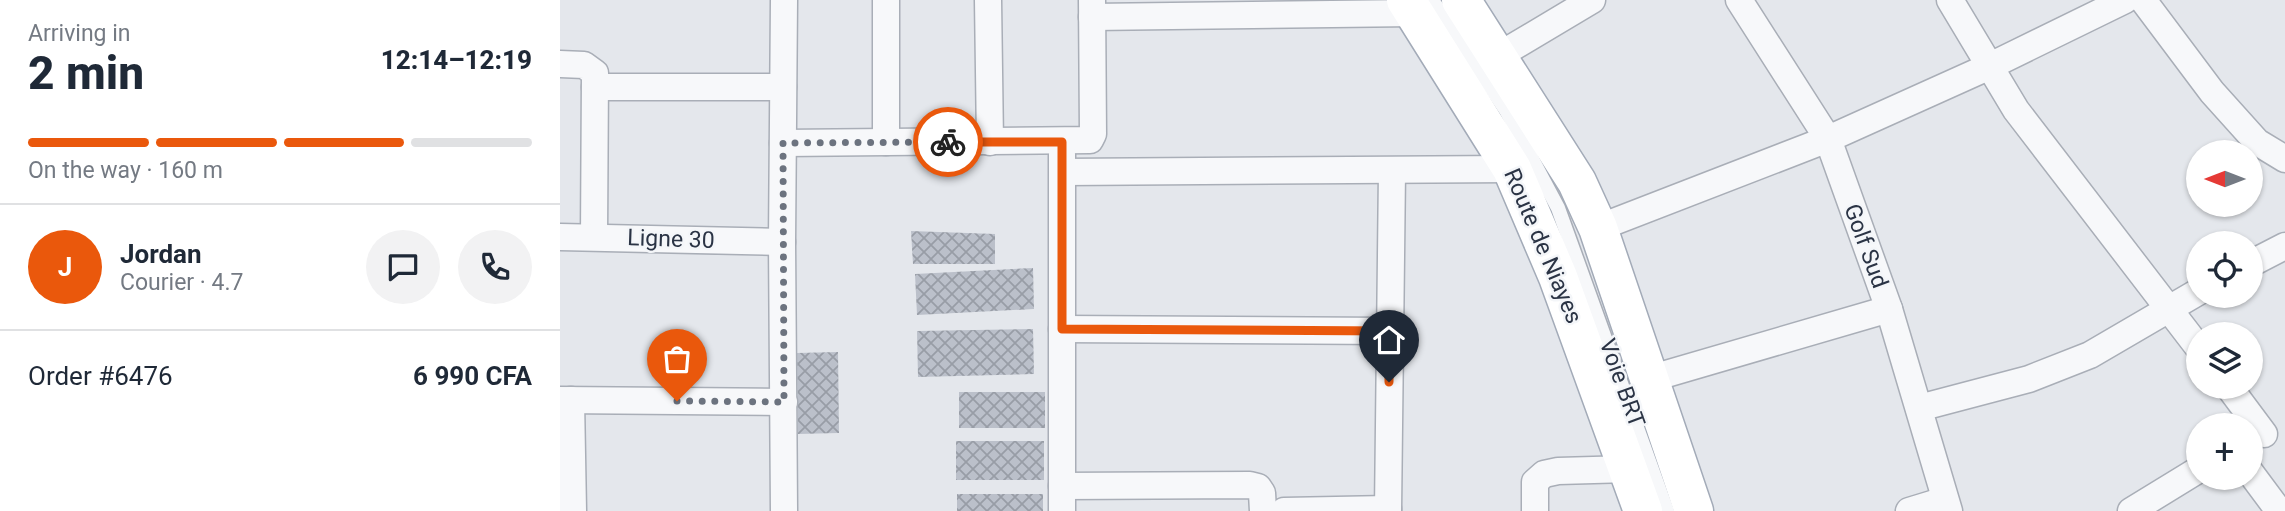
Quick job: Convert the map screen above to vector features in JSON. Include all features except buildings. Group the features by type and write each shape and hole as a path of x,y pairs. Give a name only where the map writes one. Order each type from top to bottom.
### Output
{"main road":[{"path":"1461,0 1577,182 1598,228 1694,511"},
{"name":"Route de Niayes","path":"1417,4 1512,169 1559,276 1643,511"}],"street":[{"path":"784,0 782,242 785,511"},
{"path":"886,0 886,142"},
{"path":"988,0 990,142"},
{"path":"1498,56 1592,0"},
{"name":"Golf Sud","path":"1740,0 1828,139 1889,309 1947,505"},
{"path":"1950,0 2016,110 2186,331"},
{"path":"1598,228 1828,139 1988,67 2124,0"},
{"path":"2143,0 2212,92 2257,142 2285,159"},
{"path":"783,143 1090,140 1093,134 1092,9 1417,4"},
{"path":"560,64 590,67 595,73 594,237"},
{"path":"595,87 783,87"},
{"path":"1062,142 1062,499 1250,485 1258,487 1262,493 1263,511"},
{"path":"1063,172 1392,172 1512,169"},
{"path":"1284,511 1388,510 1392,172"},
{"name":"Ligne 30","path":"560,237 782,242"},
{"path":"2263,257 2285,246"},
{"path":"1919,408 2029,379 2090,355 2186,298"},
{"path":"1649,379 1889,309"},
{"path":"1062,329 1389,331"},
{"path":"2239,399 2267,433"},
{"path":"573,511 565,400 784,402"},
{"path":"1535,511 1535,482 1544,474 1629,468"},
{"path":"2131,511 2186,478"},
{"path":"2263,489 2279,511"},
{"path":"1909,511 1947,505"}],"lane":[{"name":"Voie BRT","path":"1417,4 1506,110 1558,208 1667,511"}],"way so far":[{"path":"677,401 784,402 783,143 948,142"}],"route":[{"path":"948,142 1062,142 1062,329 1389,331 1389,382"}]}
